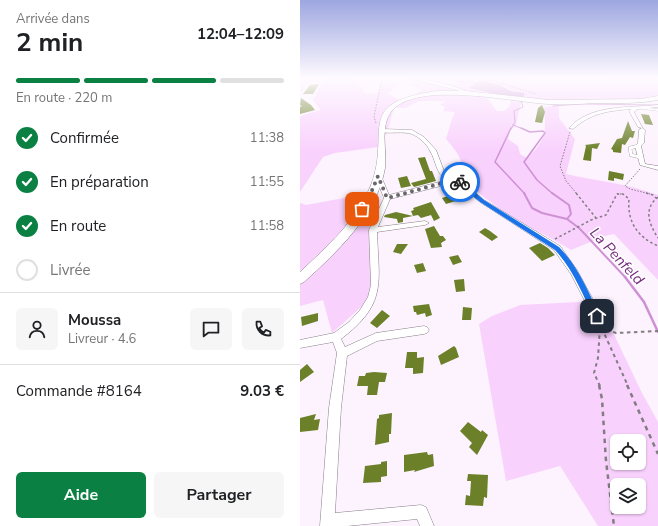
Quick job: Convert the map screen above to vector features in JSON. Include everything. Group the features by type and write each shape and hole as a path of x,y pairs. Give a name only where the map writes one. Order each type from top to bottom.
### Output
{"main road":[{"path":"300,278 318,263 350,227 368,200 380,169 384,118 388,111 398,103"}],"street":[{"path":"658,106 631,112 641,129 641,143 638,146 643,166 658,168"},
{"path":"571,128 575,123 608,109 640,109"},
{"path":"382,131 412,132 422,138 433,150 441,171 447,178 458,181 482,201 549,241 566,257 597,316"},
{"path":"300,344 336,338 359,317 372,298 375,285 373,230 387,198 378,176"},
{"path":"387,198 454,180"},
{"path":"373,230 425,223"},
{"path":"342,353 376,337 424,330"},
{"path":"336,338 342,353 335,408 327,524 420,512 427,526"}],"lane":[{"path":"640,109 658,110"}],"path":[{"path":"377,103 374,117 382,131"},
{"path":"571,128 560,166 566,181 596,218"},
{"path":"643,166 625,186 630,189 653,195 657,198 649,208 648,215 650,223 658,238"},
{"path":"549,241 563,236 596,218 606,215 610,210 612,200 617,194 627,196 629,202 628,212 635,228 644,239 658,246"},
{"path":"600,327 618,334 658,331"},
{"path":"600,327 658,454"},
{"path":"600,327 598,358 594,373 598,381 603,403 614,526"}],"shaded area":[{"path":"315,103 402,103 394,108 387,133 378,147 335,153 323,157 300,192 300,116 321,110"},
{"path":"402,103 416,103 406,108 396,108"},
{"path":"444,103 491,103 497,111 504,111 509,107 510,103 521,103 516,125 510,131 508,139 518,146 520,154 527,158 538,146 544,135 544,107 559,105 559,118 575,139 566,174 624,185 658,195 658,280 614,234 605,236 571,250 509,215 468,184 462,179 462,166 459,157 446,139 455,112 443,111 445,107 440,105"},
{"path":"366,194 373,267 368,301 332,333 323,300 300,306 300,203 306,205"},
{"path":"598,301 642,393 658,422 658,526 598,526 560,466 506,481 479,324 492,316 520,305"}],"building":[{"path":"300,103 307,103 315,110 300,114 300,107 302,106 300,105"},
{"path":"542,105 545,112 542,123 535,122 538,108"},
{"path":"641,114 649,115 653,125 645,124"},
{"path":"628,121 632,131 635,131 633,138 630,137 625,145 622,144 621,153 613,152 611,149 617,139 622,138"},
{"path":"600,143 597,149 592,148 591,161 583,160 585,145"},
{"path":"425,157 430,171 432,171 436,181 414,187 411,183 426,179 418,158"},
{"path":"609,171 624,174 623,180 614,178 614,181 608,180"},
{"path":"407,176 411,186 401,188 398,178"},
{"path":"455,190 462,199 446,204 442,198 448,196 446,193"},
{"path":"431,202 440,218 434,221 431,215 421,218 418,215 413,216 411,211 414,210 413,208"},
{"path":"396,212 413,216 403,218 403,222 398,223 397,219 384,217 385,215"},
{"path":"434,226 440,236 443,236 446,240 441,243 442,247 431,248 425,229"},
{"path":"485,228 498,237 492,241 479,232"},
{"path":"540,243 555,255 542,261 529,248"},
{"path":"397,244 408,244 401,254 393,252"},
{"path":"458,255 462,262 453,265 449,257"},
{"path":"423,263 426,271 417,273 414,265"},
{"path":"464,279 465,291 456,292 454,280"},
{"path":"429,304 432,315 426,317 425,313 417,315 416,312 414,312 413,306"},
{"path":"463,307 472,308 471,320 462,320"},
{"path":"382,310 390,316 377,328 370,323"},
{"path":"318,313 318,321 302,326 301,317"},
{"path":"454,346 459,357 441,365 438,356"},
{"path":"407,352 417,352 417,358 424,357 423,373 413,374 413,368 405,368"},
{"path":"307,364 314,372 300,382 300,370"},
{"path":"366,373 387,373 385,382 379,382 377,395 367,395 368,386 357,386 359,376 365,376"},
{"path":"392,413 389,442 375,445 377,419 379,418 379,415"},
{"path":"316,414 314,420 320,419 318,430 300,432 300,418"},
{"path":"468,422 481,432 482,430 488,435 477,455 469,447 472,443 460,431"},
{"path":"427,452 428,455 433,454 434,466 414,472 415,470 404,472 404,455"},
{"path":"387,461 387,476 381,477 381,482 363,483 365,466 381,464 381,462"},
{"path":"468,474 488,475 487,498 484,497 483,506 465,505 466,495 470,496 471,481 467,481"}],"waterway":[{"name":"La Penfeld","path":"513,125 515,122 514,111 523,107 522,103"},
{"path":"553,106 581,104 658,105"},
{"name":"La Penfeld","path":"511,129 513,125"},
{"name":"La Penfeld","path":"513,125 523,129"},
{"name":"La Penfeld","path":"511,128 495,162 525,194"},
{"name":"La Penfeld","path":"521,128 530,132 543,131 545,133 524,162 537,180 553,194"},
{"name":"La Penfeld","path":"524,193 532,208 542,213 567,219"},
{"name":"La Penfeld","path":"552,193 569,205 571,214 567,219"},
{"name":"La Penfeld","path":"567,219 579,228 626,278"},
{"name":"La Penfeld","path":"625,277 644,302 658,332"}],"way so far":[{"path":"362,209 368,200 378,176 387,198 454,180 460,182"}],"route":[{"path":"460,182 482,201 532,233 549,241 557,248 566,257 597,316"}]}
